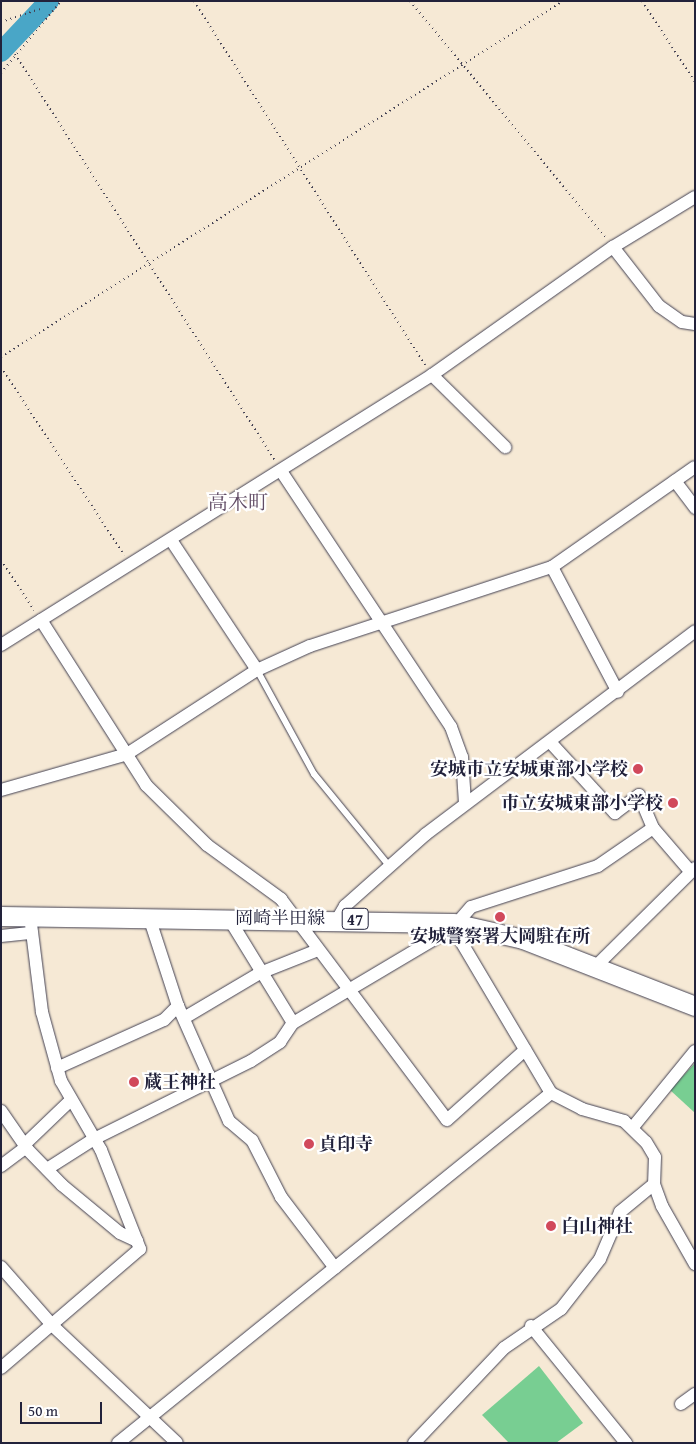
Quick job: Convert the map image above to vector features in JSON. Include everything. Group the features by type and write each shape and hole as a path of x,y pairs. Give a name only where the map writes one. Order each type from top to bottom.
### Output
{"main road":[{"name":"岡崎半田線","path":"1,916 31,925 149,917 338,918 453,925 523,939 597,965 695,1006"}],"street":[{"path":"1,645 432,375 613,247 695,197"},
{"path":"613,247 659,306 682,322 695,324"},
{"path":"432,375 506,447"},
{"path":"1,790 127,754 257,670 379,622 552,567 695,467"},
{"path":"281,471 379,622 451,727 462,757 465,803"},
{"path":"675,481 695,508"},
{"path":"171,540 257,670"},
{"path":"552,567 618,692"},
{"path":"41,620 146,785 178,820 281,899 293,918 446,1120 525,1050"},
{"path":"338,918 345,906 465,803 551,743 695,632"},
{"path":"551,743 614,813 639,795 653,828 692,870 597,965"},
{"path":"47,1169 94,1139 208,1079 251,1061 280,1042 293,1023 453,925 471,907 598,866 653,828"},
{"path":"149,917 181,1012 208,1079 229,1122 252,1140 281,1197 335,1268"},
{"path":"228,918 260,973 293,1023"},
{"path":"1,936 31,925 42,1012 57,1068 71,1100 94,1139 140,1249 53,1326 1,1368"},
{"path":"453,925 551,1093 633,1126 655,1157 654,1184 695,1264"},
{"path":"57,1068 164,1020 260,973 318,950"},
{"path":"633,1126 695,1051"},
{"path":"118,1443 551,1093"},
{"path":"1,1166 25,1146 71,1100"},
{"path":"1,1111 25,1146 82,1204 137,1240"},
{"path":"414,1443 531,1326 561,1309 600,1259 620,1212 654,1184"},
{"path":"2,1272 53,1326 148,1418 177,1443"},
{"path":"531,1326 626,1443"},
{"path":"681,1404 695,1394"}],"lane":[{"path":"257,670 314,774 391,868"}],"path":[{"path":"1,73 60,1"},
{"path":"194,1 303,169 432,375"},
{"path":"410,1 613,247"},
{"path":"1,356 152,265 303,169 462,63 563,1"},
{"path":"642,1 695,82"},
{"path":"1,22 40,9"},
{"path":"15,54 152,265 281,471"},
{"path":"1,367 131,565"},
{"path":"1,560 41,620"}],"green space":[{"path":"695,1063 695,1113 670,1090"},
{"path":"539,1366 583,1423 556,1443 509,1443 482,1415"}],"waterway":[{"path":"1,52 49,1"}],"place":[{"name":"安城市立安城東部小学校","path":"638,769"},
{"name":"市立安城東部小学校","path":"673,803"},
{"name":"安城警察署大岡駐在所","path":"500,917"},
{"name":"蔵王神社","path":"134,1082"},
{"name":"貞印寺","path":"309,1144"},
{"name":"白山神社","path":"551,1226"}],"district":[{"name":"高木町","path":"238,501"}]}
